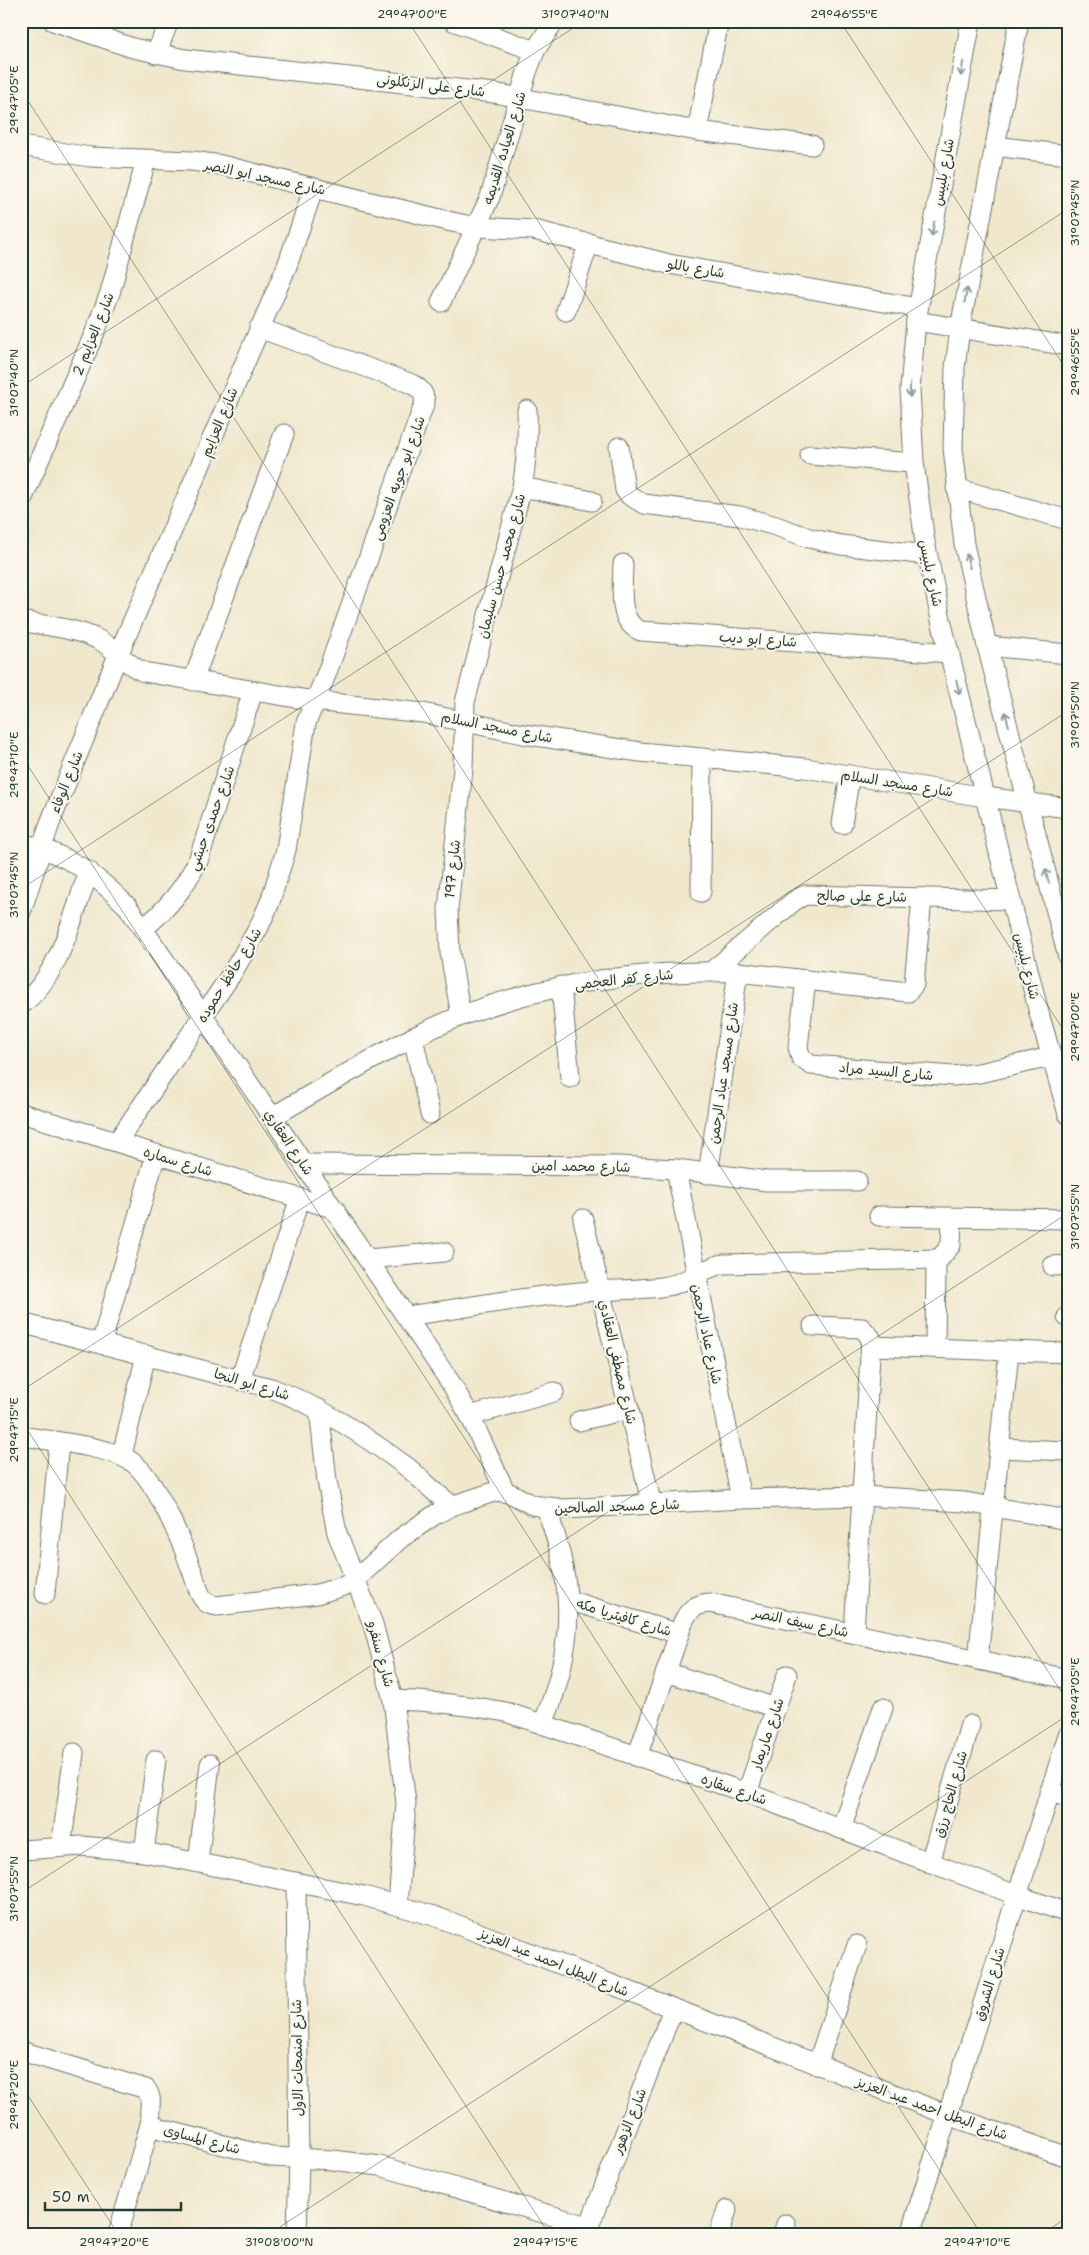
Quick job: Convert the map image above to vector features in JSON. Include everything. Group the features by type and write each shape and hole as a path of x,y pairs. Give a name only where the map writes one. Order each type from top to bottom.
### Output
{"street":[{"name":"شارع على الزنكلونى","path":"53,21 91,28 156,54 519,97 698,131 812,145"},
{"path":"156,54 169,21"},
{"path":"453,21 535,51"},
{"name":"شارع العياده القديمه","path":"441,302 496,182 519,97 535,51 554,21"},
{"path":"698,131 719,21"},
{"name":"شارع بلبيس","path":"971,21 917,314 910,389 914,463 927,555 950,653 1051,1057 1068,1114"},
{"path":"1019,21 960,328 953,408 956,488 964,544 987,646 1068,957"},
{"name":"شارع مسجد ابو النصر","path":"21,146 90,157 192,161 221,165 476,227"},
{"path":"995,146 1068,155"},
{"name":"شارع العزايم 2","path":"21,502 96,332 110,293 146,160"},
{"name":"شارع العزايم","path":"118,655 287,266 314,187"},
{"name":"شارع باللو","path":"476,227 534,230 669,264 917,314 960,328 1068,346"},
{"path":"566,311 589,243"},
{"name":"شارع ابو جوبه العزومى","path":"259,328 412,384 424,394 425,402 326,675 314,701"},
{"name":"شارع محمد حسن سليمان","path":"463,721 469,683 522,487 528,451 526,410"},
{"path":"193,681 284,434"},
{"path":"619,447 625,490 630,496 644,504 740,516 841,546 927,555"},
{"path":"810,455 914,463"},
{"path":"522,487 592,501"},
{"path":"956,488 1068,520"},
{"name":"شارع ابو ديب","path":"623,564 625,617 629,624 641,630 950,653"},
{"name":"شارع مسجد السلام","path":"21,621 98,639 126,663 144,672 193,681 314,701 404,710 523,734 640,752 702,759 787,765 985,797 1068,808"},
{"path":"987,646 1068,654"},
{"name":"شارع الوفاء","path":"21,912 41,847 118,655"},
{"name":"شارع حمدى حبشي","path":"142,929 166,910 184,887 198,861 253,691"},
{"name":"شارع حافظ حموده","path":"118,1142 204,1015 259,928 273,894 286,850 302,734 314,701"},
{"name":"شارع 197","path":"461,1016 450,953 448,909 463,769 463,721"},
{"path":"702,759 702,892"},
{"path":"842,824 850,775"},
{"name":"شارع العقاري","path":"21,843 41,847 73,861 89,871 122,901 204,1015 407,1316 470,1416 504,1491"},
{"path":"21,1005 37,992 48,976 89,871"},
{"name":"شارع على صالح","path":"711,972 800,897 805,895 1011,900"},
{"name":"شارع كفر العجمى","path":"272,1117 413,1037 461,1016 510,999 561,986 605,979 738,972 905,992 911,990 914,984 922,898"},
{"name":"شارع مسجد عباد الرحمن","path":"708,1174 738,972"},
{"name":"شارع السيد مراد","path":"806,980 798,1047 801,1058 810,1065 953,1076 979,1073 1051,1057"},
{"path":"561,986 570,1078"},
{"path":"413,1037 430,1114"},
{"name":"شارع سماره","path":"21,1113 334,1208"},
{"path":"101,1344 156,1154"},
{"name":"شارع محمد امين","path":"304,1164 618,1166 676,1169 748,1180 787,1182 858,1181"},
{"name":"شارع عباد الرحمن","path":"676,1169 695,1274 741,1499"},
{"path":"240,1380 300,1198"},
{"path":"880,1216 1068,1219"},
{"path":"935,1348 938,1259 951,1245 952,1218"},
{"name":"شارع مصطفى العقادي","path":"583,1219 652,1505"},
{"path":"368,1259 444,1252"},
{"path":"407,1316 569,1293 632,1291 670,1286 683,1282 711,1266 723,1264 938,1259"},
{"name":"شارع ابو النجا","path":"21,1323 271,1388 319,1409 394,1457 428,1483 446,1501 454,1505"},
{"path":"813,1326 862,1328 871,1338 854,1633"},
{"path":"872,1346 1068,1353"},
{"path":"978,1660 1009,1351"},
{"path":"122,1455 146,1355"},
{"path":"470,1416 554,1392"},
{"name":"شارع سنفرو","path":"319,1409 331,1507 337,1533 380,1647 393,1700 406,1802 398,1905"},
{"path":"579,1420 629,1409"},
{"path":"21,1436 112,1451 134,1463 144,1473 152,1486 185,1552 201,1596 208,1603 217,1606 316,1594 344,1586 355,1580 401,1538 436,1514 454,1505 490,1493 504,1491"},
{"path":"45,1594 59,1443"},
{"path":"1000,1448 1068,1451"},
{"name":"شارع مسجد الصالحين","path":"504,1491 532,1505 546,1508 652,1505 741,1499 862,1496 932,1499 994,1507 1068,1520"},
{"path":"543,1724 555,1694 563,1664 568,1632 568,1600 565,1569 558,1538 546,1508"},
{"name":"شارع كافيتريا مكه","path":"568,1600 679,1634"},
{"name":"شارع سيف النصر","path":"638,1758 687,1614 693,1607 701,1604 710,1603 1068,1679"},
{"path":"666,1672 776,1708"},
{"name":"شارع ماريمار","path":"747,1793 788,1675"},
{"name":"شارع سقاره","path":"393,1700 469,1705 506,1712 638,1758 747,1793 1068,1913"},
{"path":"841,1829 883,1708"},
{"name":"شارع الحاج رزق","path":"930,1863 970,1725"},
{"name":"شارع الشروق","path":"910,2234 1068,1734"},
{"path":"61,1847 74,1753"},
{"path":"144,1852 156,1760"},
{"path":"198,1862 210,1764"},
{"path":"1049,1792 1068,1797"},
{"name":"شارع البطل احمد عبد العزيز","path":"21,1850 61,1847 103,1847 144,1852 296,1882 398,1905 470,1929 948,2115 1068,2157"},
{"name":"شارع امنمحات الاول","path":"296,1882 300,2159 297,2234"},
{"path":"816,2065 857,1946"},
{"name":"شارع الزهور","path":"587,2230 674,2009"},
{"name":"شارع المساوى","path":"21,2051 146,2089 151,2098 149,2116 151,2121 160,2129 258,2154 380,2166 587,2230"},
{"path":"118,2234 151,2121"},
{"path":"719,2234 727,2210"}]}
